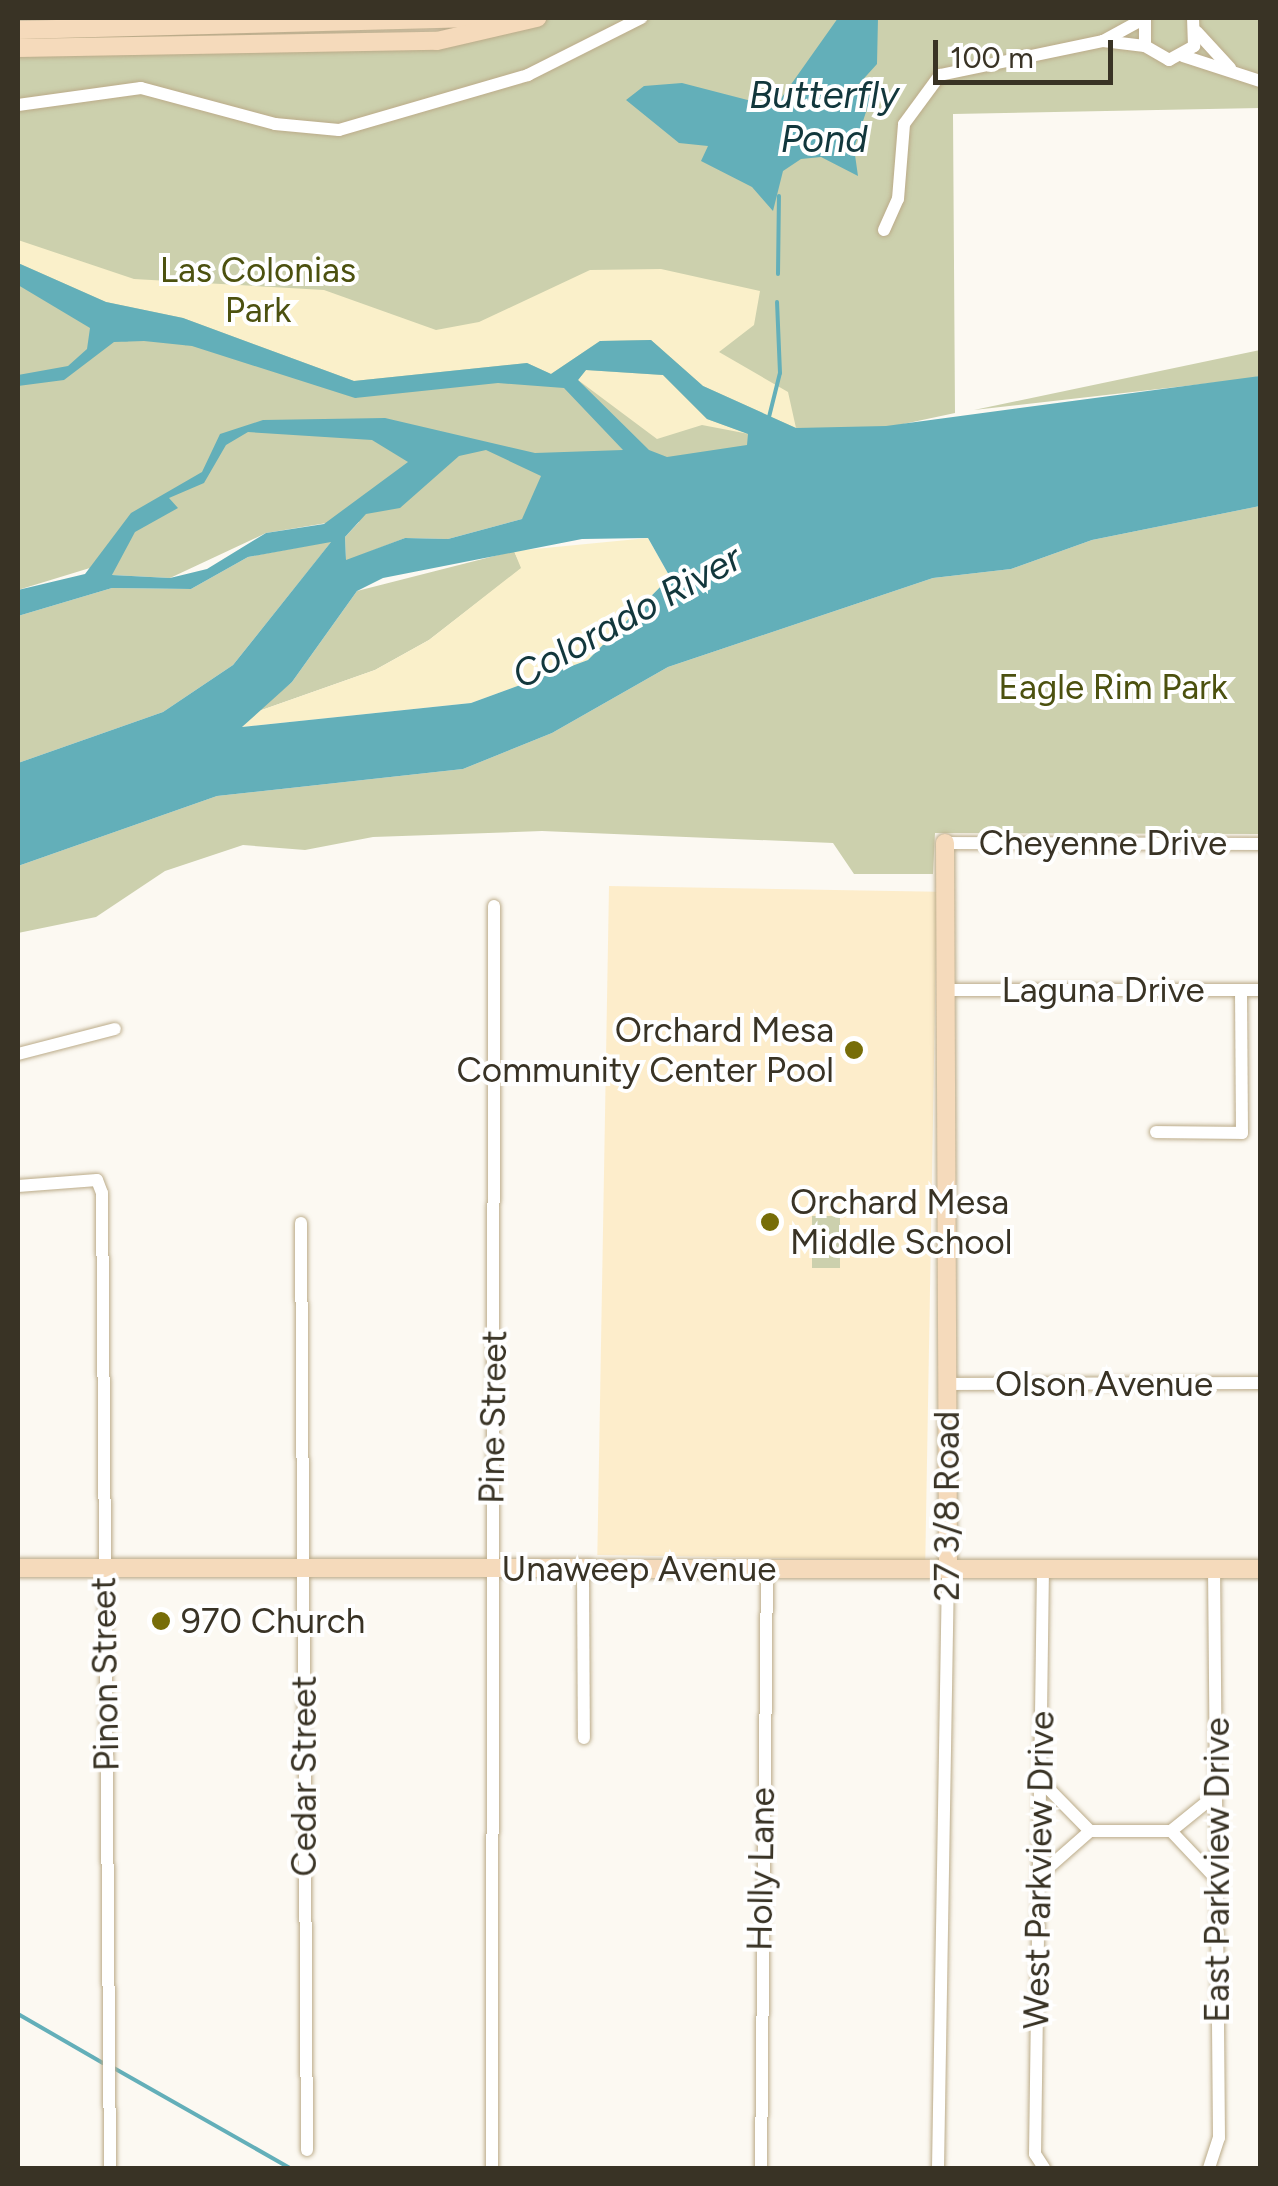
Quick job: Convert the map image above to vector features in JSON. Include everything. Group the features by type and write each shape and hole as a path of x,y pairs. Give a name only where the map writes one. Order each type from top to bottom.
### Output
{"main road":[{"path":"18,30 485,18"},
{"path":"18,48 436,41 537,18"},
{"name":"27 3/8 Road","path":"946,843 948,1569"},
{"name":"Unaweep Avenue","path":"18,1568 1260,1569"}],"street":[{"path":"18,104 141,88 275,124 339,130 528,75 641,18"},
{"path":"884,230 898,198 904,124 925,87 962,66 1103,40 1145,18 1145,46"},
{"path":"1193,18 1197,32 1230,68"},
{"path":"1183,56 1197,32"},
{"path":"1103,40 1145,46 1162,59 1183,56 1230,68 1260,81"},
{"name":"Cheyenne Drive","path":"946,843 1260,844"},
{"name":"Pine Street","path":"492,2168 494,906"},
{"name":"Laguna Drive","path":"946,990 1260,990"},
{"path":"1156,1132 1242,1133 1240,990"},
{"path":"18,1054 114,1030"},
{"name":"Pinon Street","path":"18,1186 96,1180 110,2168"},
{"name":"Cedar Street","path":"301,1222 308,2150"},
{"name":"Olson Avenue","path":"947,1384 1260,1383"},
{"name":"West Parkview Drive","path":"1042,1568 1034,2154 1044,2168"},
{"path":"582,1569 584,1738"},
{"name":"27 3/8 Road","path":"938,2168 948,1569"},
{"name":"East Parkview Drive","path":"1209,2168 1219,2138 1214,1569"},
{"name":"Holly Lane","path":"761,2168 767,1570"},
{"path":"1040,1781 1090,1831"},
{"path":"1040,1876 1090,1831 1171,1831 1218,1793"},
{"path":"1171,1831 1218,1882"}],"shaded area":[{"name":"Orchard Mesa Middle School","path":"609,886 937,892 925,1561 597,1555"}],"green space":[{"name":"Las Colonias Park","path":"550,18 1260,18 1260,108 953,114 955,413 590,491 522,519 448,539 405,538 346,561 345,537 359,522 345,520 266,533 170,578 112,575 116,560 18,590 18,53 432,48"},
{"path":"1260,350 1260,376 1247,379 974,410"},
{"name":"Eagle Rim Park","path":"1260,506 1260,834 935,833 933,874 854,874 833,843 542,831 373,837 305,850 243,845 165,871 96,917 18,933 18,866 217,796 463,769 552,733 668,667 933,578 1011,569 1092,540"},
{"path":"332,541 233,665 163,712 18,763 18,616 112,588 191,589 248,557"},
{"path":"514,551 522,568 429,640 375,670 256,712 292,682 357,591"},
{"path":"812,1216 840,1216 840,1268 812,1268"}],"sand":[{"path":"18,240 134,279 324,290 436,330 479,322 590,270 661,269 760,291 754,325 719,352 788,392 796,428 703,386 651,340 600,341 551,374 527,363 354,381 183,318 106,302 18,263"},
{"path":"586,370 663,375 707,419 749,434 702,425 657,439 578,380"},
{"path":"648,538 670,577 588,660 471,703 242,727 256,712 375,670 429,640 521,568 514,551"}],"water":[{"name":"Butterfly Pond","path":"838,18 878,18 877,64 858,85 873,91 854,148 858,176 821,157 801,159 783,171 773,211 752,187 701,161 708,146 679,143 626,100 644,86 682,83 775,107"},
{"path":"18,263 106,302 183,318 354,381 527,363 551,374 600,341 651,340 703,386 796,428 886,426 1260,376 1260,506 1092,540 1011,569 933,578 668,667 552,733 463,769 217,796 18,866 18,763 163,712 233,665 331,542 248,557 191,589 112,588 18,616 18,590 85,574 131,513 202,472 220,434 263,420 385,418 535,453 623,450 564,388 498,383 355,398 192,346 114,342 64,380 18,386 18,375 68,366 87,349 90,328 18,285","holes":["586,370 663,375 707,419 748,434 747,445 667,457 649,450 578,380","248,432 372,440 408,462 324,524 266,533 207,569 170,578 112,575 135,532 178,508 169,498 204,483 226,445","486,450 541,476 522,519 448,539 405,538 346,560 345,537 366,514 400,508 459,456","648,538 670,577 588,660 471,703 242,727 292,682 357,591 383,578 582,539"]}],"waterway":[{"path":"778,274 779,196"},
{"path":"769,417 780,373 777,302"},
{"path":"18,2014 103,2063"},
{"path":"112,2067 290,2168"}],"place":[{"name":"Orchard Mesa Community Center Pool","path":"854,1050"},
{"name":"Orchard Mesa Middle School","path":"770,1222"},
{"name":"970 Church","path":"161,1621"}],"water label":[{"name":"Colorado River","path":"627,617"}]}
